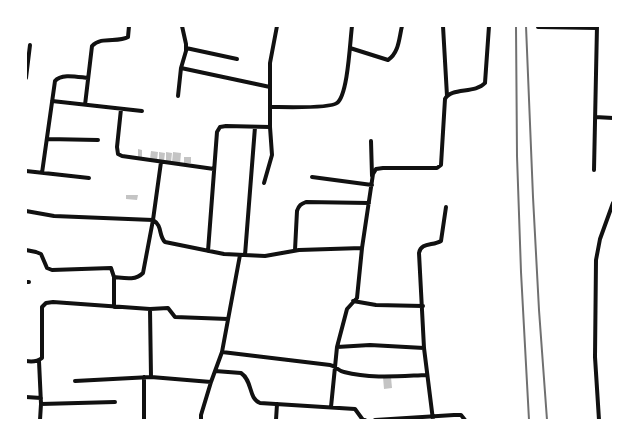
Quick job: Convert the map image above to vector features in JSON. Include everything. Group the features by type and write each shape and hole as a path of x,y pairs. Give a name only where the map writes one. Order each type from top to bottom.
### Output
{"street":[{"path":"86,105 92,46 101,41 125,39 128,37 129,26"},
{"path":"178,96 181,68 186,48 182,26"},
{"path":"264,183 272,155 270,127 270,64 277,26"},
{"path":"270,107 332,106 338,103 344,91 352,26"},
{"path":"350,48 388,60 396,52 402,26"},
{"path":"331,408 337,347 347,309 357,298 358,294 362,248 373,174 376,169 382,168 437,168 441,165 444,105 447,96 443,26"},
{"path":"447,96 476,89 485,83 489,26"},
{"path":"538,27 597,27 594,170"},
{"path":"26,78 30,45"},
{"path":"186,48 237,59"},
{"path":"181,68 270,87"},
{"path":"42,173 55,81 57,78 63,76 88,78"},
{"path":"52,101 142,111"},
{"path":"121,109 117,147 118,154 122,156 214,169"},
{"path":"595,117 613,118"},
{"path":"208,250 217,132 220,127 226,126 270,127"},
{"path":"245,255 255,127"},
{"path":"47,139 98,140"},
{"path":"371,141 372,182"},
{"path":"114,277 134,278 139,277 143,273 153,220 161,162"},
{"path":"26,171 89,178"},
{"path":"312,177 372,182"},
{"path":"295,250 297,211 298,207 302,203 369,203"},
{"path":"599,420 595,357 596,260 597,248 613,203"},
{"path":"433,419 424,348 420,249 423,246 437,244 441,241 446,207"},
{"path":"26,211 54,216 153,220 159,224 162,239 166,242 224,254 271,256 295,250 362,248"},
{"path":"26,250 41,254 47,268 52,270 111,268 114,277 114,307"},
{"path":"201,420 201,415 214,371 222,352 240,255"},
{"path":"354,301 376,305 423,306"},
{"path":"40,420 42,404 39,361 42,358 42,307 46,303 53,302 150,309 168,308 175,317 228,319"},
{"path":"150,309 151,377"},
{"path":"337,347 370,345 424,348"},
{"path":"222,352 330,365 335,366 342,372 366,376 427,375"},
{"path":"26,361 39,361"},
{"path":"214,371 241,373 248,378 252,396 260,404 355,409 365,420"},
{"path":"144,377 144,420"},
{"path":"75,381 151,377 211,382"},
{"path":"26,397 41,398"},
{"path":"42,404 115,402"},
{"path":"276,420 277,404"},
{"path":"375,420 433,419 461,415 465,420"}],"building":[{"path":"138,149 142,150 142,158 138,157"},
{"path":"151,151 158,152 157,160 150,159"},
{"path":"159,152 165,153 164,161 159,161"},
{"path":"166,152 172,153 171,162 166,162"},
{"path":"173,152 181,153 180,164 172,163"},
{"path":"184,157 191,157 191,163 184,163"},
{"path":"126,195 138,195 137,200 126,199"},
{"path":"383,377 391,377 392,388 384,389"}],"railway":[{"path":"516,26 517,156 521,272 529,420"},
{"path":"526,26 539,310 547,420"}]}
